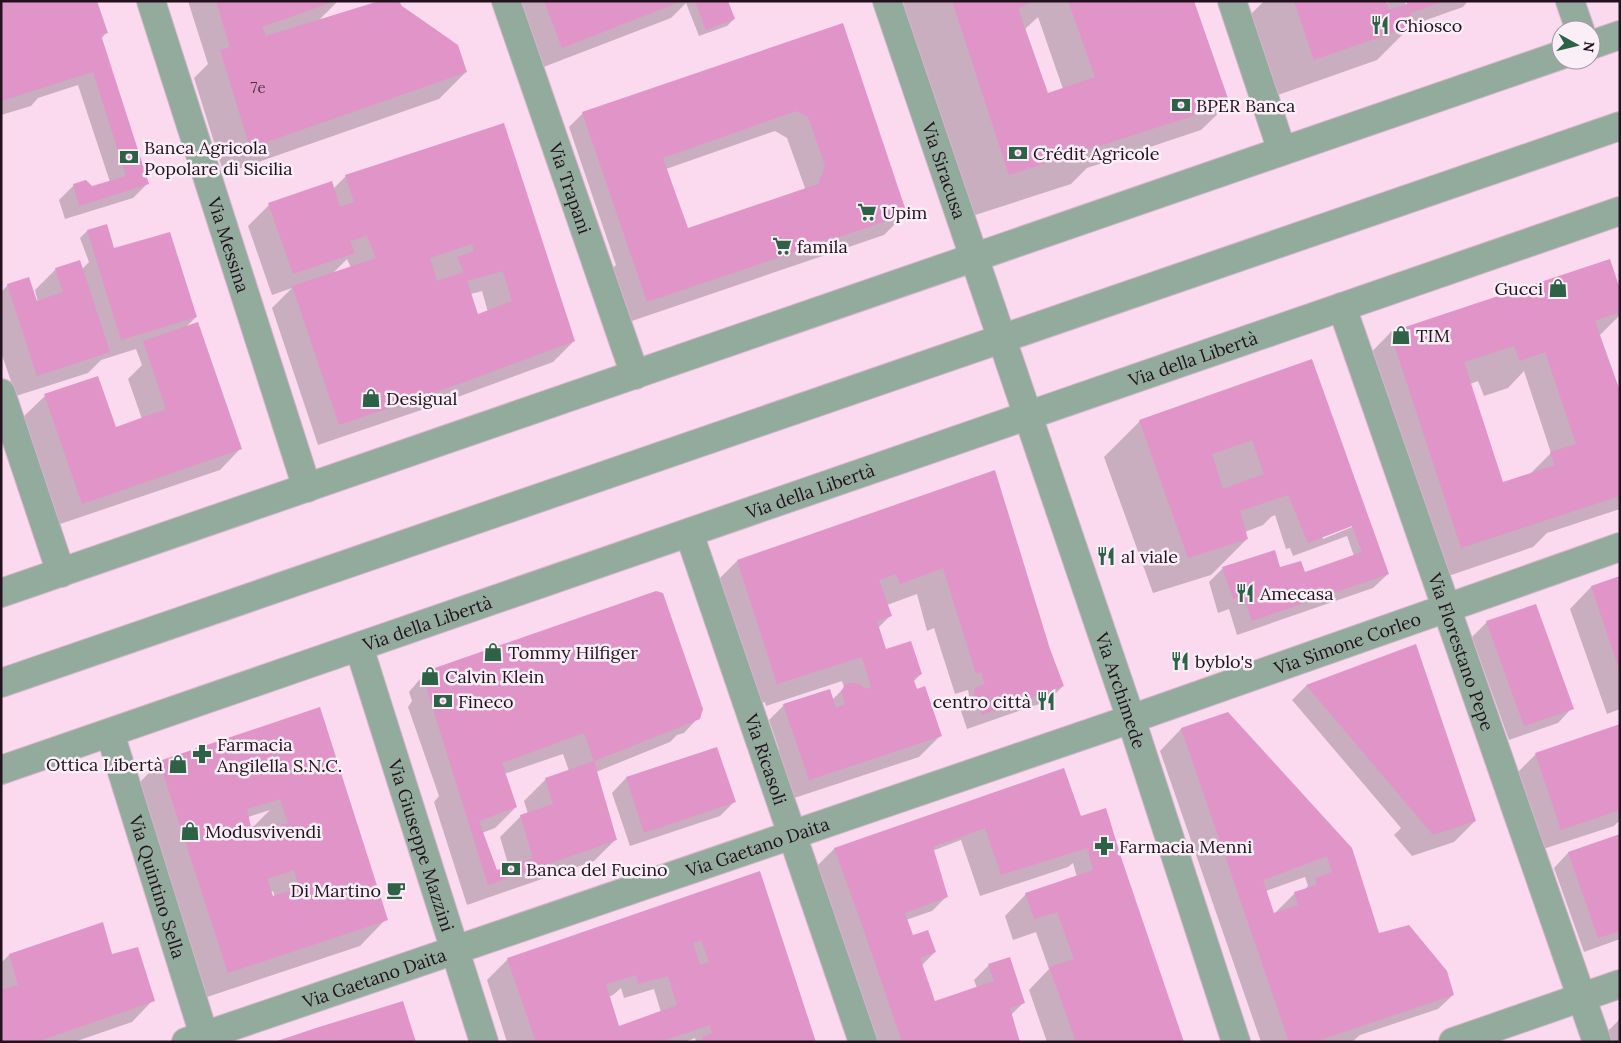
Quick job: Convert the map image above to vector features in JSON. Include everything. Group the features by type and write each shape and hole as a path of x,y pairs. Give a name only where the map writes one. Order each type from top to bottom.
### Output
{"street":[{"name":"Via Messina","path":"151,1 307,488"},
{"name":"Via Trapani","path":"506,1 635,375"},
{"name":"Via Siracusa","path":"887,1 1002,339"},
{"path":"1232,1 1282,151"},
{"path":"1570,1 1577,20"},
{"path":"1601,42 1620,35"},
{"path":"1,593 1551,58"},
{"path":"1,683 1620,126"},
{"name":"Via della Libertà","path":"1,770 1620,211"},
{"name":"Via Florestano Pepe","path":"1342,308 1597,1042"},
{"name":"Via Archimede","path":"1002,339 1131,719 1236,1042"},
{"path":"1,392 61,573"},
{"name":"Via Ricasoli","path":"689,533 863,1042"},
{"name":"Via Simone Corleo","path":"1131,719 1620,547"},
{"name":"Via Giuseppe Mazzini","path":"359,647 484,1042"},
{"name":"Via Gaetano Daita","path":"198,1040 455,949 1131,719"},
{"name":"Via Quintino Sella","path":"110,733 198,1040"},
{"path":"1453,1042 1620,984"}],"building":[{"path":"1,1 97,1 108,33 101,35 149,184 79,206 73,184 86,180 92,186 126,176 93,72 1,101"},
{"path":"216,1 335,1 262,27 266,36 379,1 399,1 402,6 458,45 467,72 250,148 220,50 230,47"},
{"path":"544,1 682,1 562,48"},
{"path":"695,1 728,1 735,19 706,30"},
{"path":"952,1 1036,1 1018,8 1048,93 1095,77 1068,1 1130,1 1131,3 1136,1 1194,1 1230,104 1009,175"},
{"path":"1294,1 1386,1 1389,10 1407,4 1406,1 1442,2 1410,13 1414,25 1314,60"},
{"path":"843,23 907,214 647,302 582,112","holes":["796,111 808,117 825,166 818,184 688,228 663,158"]},
{"path":"504,123 575,341 459,384 339,425 292,286 376,258 367,236 350,241 355,253 293,274 268,203 332,181 340,207 354,202 345,175","holes":["472,244 474,251 457,257 464,272 437,281 430,258","503,271 512,301 478,314 467,281"]},
{"path":"107,224 114,248 170,232 197,317 121,340 87,230"},
{"path":"1610,259 1620,289 1620,312 1595,321 1620,391 1620,496 1461,548 1390,332","holes":["1514,346 1520,361 1545,352 1576,444 1550,452 1555,465 1503,482 1464,362"]},
{"path":"80,260 110,352 37,376 7,284 29,277 37,301 63,292 55,268"},
{"path":"198,322 242,449 82,504 44,394 98,376 116,427 166,409 143,341"},
{"path":"1312,359 1389,574 1252,621 1243,596 1233,599 1222,567 1275,550 1280,567 1301,561 1305,572 1362,552 1352,526 1308,543 1288,495 1240,511 1248,539 1188,558 1139,420","holes":["1252,440 1264,474 1223,489 1212,454"]},
{"path":"995,470 1050,649 1064,686 982,715 974,693 975,688 985,684 981,672 976,674 943,568 900,584 896,574 879,580 892,616 877,621 886,649 911,641 922,674 913,678 917,689 925,686 942,736 809,780 783,704 830,689 836,708 845,704 841,691 846,684 859,684 865,689 871,687 862,657 777,684 737,560"},
{"path":"1620,576 1620,669 1619,669 1591,586"},
{"path":"656,591 663,593 703,709 700,719 594,761 617,840 488,885 423,677 426,671","holes":["584,733 594,761 545,778 553,804 520,815 533,858 497,870 479,821 517,807 502,763"]},
{"path":"1536,604 1574,709 1524,726 1486,621"},
{"path":"1416,644 1476,821 1433,835 1306,685"},
{"path":"320,707 388,920 228,973 159,761","holes":["280,799 288,823 263,832 260,825 251,827 247,809","294,870 299,888 273,896 267,879"]},
{"path":"1228,712 1352,848 1379,933 1409,925 1447,971 1454,995 1314,1042 1289,1042 1181,728","holes":["1327,856 1332,872 1315,878 1317,885 1294,892 1298,905 1274,913 1263,880"]},
{"path":"1620,724 1620,810 1561,830 1535,753"},
{"path":"717,747 736,802 644,833 626,777"},
{"path":"1064,768 1081,816 1106,808 1184,1042 1076,1042 1049,967 1074,959 1057,912 1034,919 1025,893 1093,870 1087,848 1001,875 985,828 933,847 948,897 905,913 913,935 928,930 936,952 920,958 935,1001 994,981 988,964 1010,957 1025,1003 1010,1008 1020,1042 902,1042 834,848"},
{"path":"1620,834 1620,931 1598,938 1568,852"},
{"path":"760,871 816,1042 704,1042 702,1037 712,1033 710,1025 659,1042 536,1042 507,958","holes":["701,940 709,962 700,965 693,943","636,975 638,984 668,976 677,1005 619,1026 606,984"]},
{"path":"103,922 112,954 138,947 155,1001 36,1042 1,1042 1,990 18,985 9,954"},
{"path":"403,1001 416,1042 274,1042 316,1028"}],"place":[{"name":"Chiosco","path":"1380,25"},
{"name":"BPER Banca","path":"1181,105"},
{"name":"Crédit Agricole","path":"1018,153"},
{"name":"Banca Agricola Popolare di Sicilia","path":"129,157"},
{"name":"Upim","path":"867,212"},
{"name":"famila","path":"782,246"},
{"name":"Gucci","path":"1558,288"},
{"name":"TIM","path":"1401,335"},
{"name":"Desigual","path":"371,398"},
{"name":"al viale","path":"1106,556"},
{"name":"Amecasa","path":"1245,593"},
{"name":"Tommy Hilfiger","path":"493,652"},
{"name":"byblo's","path":"1180,661"},
{"name":"Calvin Klein","path":"430,676"},
{"name":"Fineco","path":"443,701"},
{"name":"centro città","path":"1046,701"},
{"name":"Farmacia Angilella S.N.C.","path":"202,754"},
{"name":"Ottica Libertà","path":"178,764"},
{"name":"Modusvivendi","path":"190,831"},
{"name":"Farmacia Menni","path":"1104,846"},
{"name":"Banca del Fucino","path":"511,869"},
{"name":"Di Martino","path":"396,890"}]}
